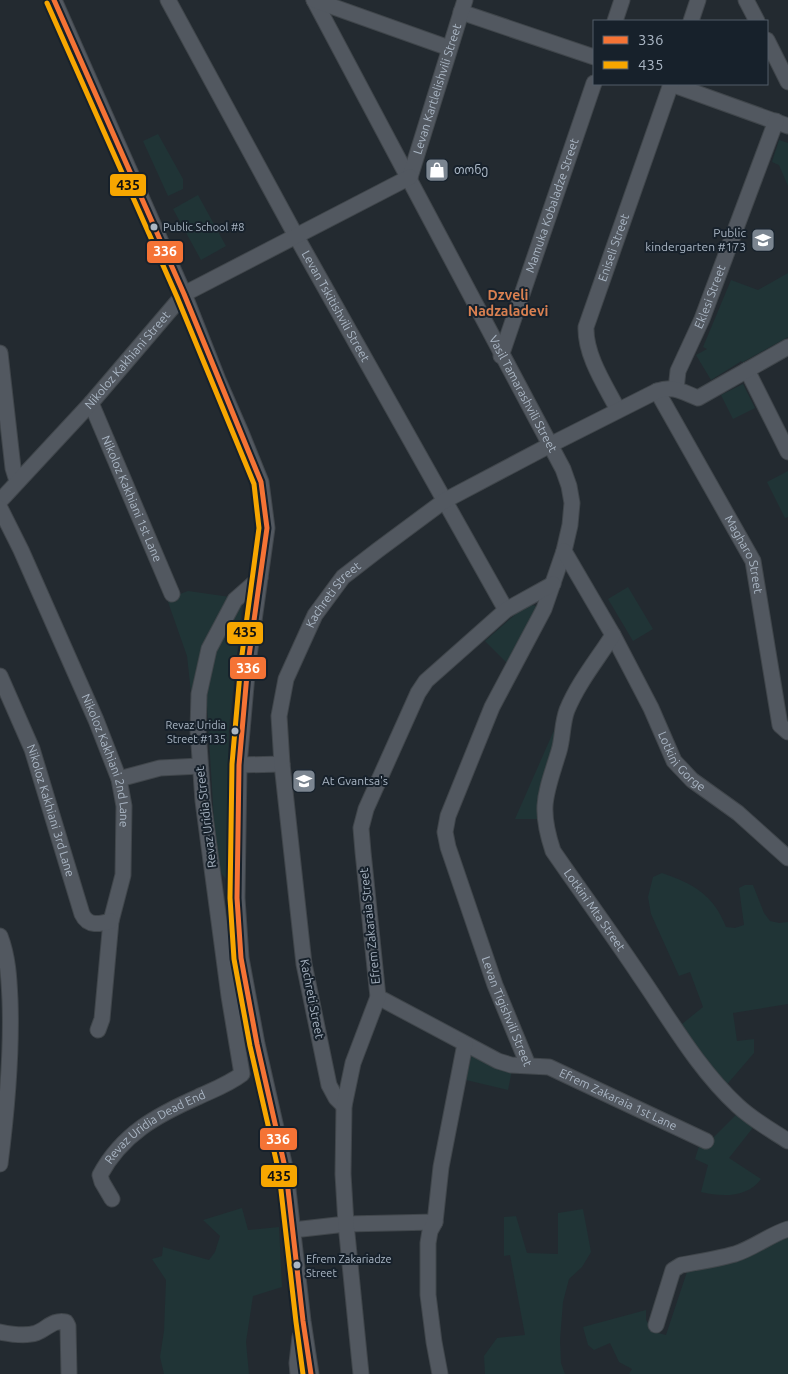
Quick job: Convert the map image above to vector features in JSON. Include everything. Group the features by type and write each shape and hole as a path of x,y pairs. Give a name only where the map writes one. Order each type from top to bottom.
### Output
{"street":[{"name":"Revaz Uridia Street","path":"54,0 184,294 261,482 267,528 248,663 239,765 237,898 241,958 257,1044 286,1172 302,1321 311,1374"},
{"name":"Levan Tskitishvili Street","path":"168,0 296,236 506,610"},
{"path":"314,0 449,48"},
{"name":"Vasil Tamarashvili Street","path":"314,0 563,469 572,503 570,525 564,551"},
{"path":"615,20 622,0"},
{"path":"691,20 698,0"},
{"path":"746,0 756,20"},
{"path":"463,6 593,57"},
{"name":"Levan Kartlelishvili Street","path":"410,178 463,6"},
{"path":"768,42 788,82"},
{"name":"Mamuka Kobaladze Street","path":"502,356 593,85"},
{"name":"Eniseli Street","path":"618,410 601,378 585,340 586,326 671,85"},
{"path":"674,85 782,124"},
{"name":"Eklesi Street","path":"676,389 678,371 702,319 782,124"},
{"name":"Nikoloz Kakhiani Street","path":"0,501 91,403 184,294 410,178"},
{"name":"Kachreti Street","path":"344,1106 336,1098 329,1085 304,964 282,764 279,716 286,679 316,615 343,577 444,501 656,391 667,388 676,389 698,398 788,347"},
{"path":"0,353 13,468 17,481"},
{"path":"747,370 788,452"},
{"name":"Magharo Street","path":"656,391 753,561 780,725 788,732"},
{"name":"Nikoloz Kakhiani 1st Lane","path":"91,403 172,594"},
{"name":"Nikoloz Kakhiani 2nd Lane","path":"0,508 21,550 92,711 119,779 124,806 123,874 111,920 102,1019 98,1030"},
{"path":"553,584 564,551"},
{"path":"564,551 613,635"},
{"name":"Revaz Uridia Street","path":"242,1074 229,996 203,801 200,766 199,694 208,649 235,600 260,578"},
{"name":"Efrem Zakaraia Street","path":"361,1374 346,1224 344,1106 353,1063 378,997 363,852 362,828 366,809 418,693 426,681 506,610 553,584"},
{"name":"Levan Tigishvili Street","path":"465,1044 498,1061 511,1065 528,1065 495,985 448,847 445,832 448,816 492,707 544,608 553,584"},
{"name":"Lotkini Gorge","path":"613,635 651,708 674,761 692,780 738,813 788,858"},
{"name":"Lotkini Mta Street","path":"613,635 578,686 567,712 560,749 545,797 544,814 547,833 553,851 704,1070 739,1107 788,1141"},
{"name":"Nikoloz Kakhiani 3rd Lane","path":"0,676 32,749 84,920 90,923 102,924 111,920"},
{"path":"239,765 282,764"},
{"path":"119,779 160,768 200,766"},
{"path":"0,936 5,951 8,974 11,1033 0,1164"},
{"path":"378,997 465,1044 440,1167 435,1222 430,1232 428,1244 428,1295 440,1374"},
{"name":"Efrem Zakaraia 1st Lane","path":"528,1065 549,1067 706,1141"},
{"name":"Revaz Uridia Dead End","path":"112,1199 100,1175 107,1162 130,1135 140,1127 177,1106 234,1080 242,1074"},
{"path":"293,1230 346,1224 435,1222"},
{"path":"656,1326 674,1270 681,1265 734,1254 755,1246 788,1229"},
{"path":"0,1332 35,1333 54,1322 60,1320 66,1322 68,1326 69,1374"},
{"path":"298,1374 297,1363 302,1321"}],"green space":[{"path":"158,134 183,179 183,189 168,196 143,141"},
{"path":"779,140 788,143 788,186 779,165 772,162"},
{"path":"198,195 226,246 201,260 173,209"},
{"path":"788,273 788,337 743,362 740,361 711,380 696,355 707,349 703,347 731,280 758,290"},
{"path":"743,384 755,408 733,419 721,395"},
{"path":"788,471 788,517 785,518 767,482"},
{"path":"628,587 653,629 633,641 608,599"},
{"path":"188,591 230,597 193,711 187,656 167,599"},
{"path":"243,599 229,728 226,879 217,868 206,691 214,650"},
{"path":"530,605 537,606 535,614 509,665 485,641 518,612"},
{"path":"566,703 539,819 515,819"},
{"path":"662,873 683,881 701,892 715,906 726,927 735,928 744,925 739,888 745,885 753,885 764,913 770,921 788,922 788,1004 733,1013 737,1041 754,1039 754,1053 723,1089 677,1028 703,1007 690,972 679,976 651,914 648,897 653,877"},
{"path":"472,1052 512,1070 508,1090 466,1080"},
{"path":"739,1112 755,1125 729,1158 761,1179 749,1190 741,1193 717,1195 701,1192 708,1165 695,1159 700,1143 706,1145"},
{"path":"242,1208 248,1230 279,1227 282,1287 253,1296 246,1342 249,1374 164,1374 160,1357 164,1331 166,1280 152,1259 162,1256 163,1247 209,1260 215,1252 220,1236 203,1220"},
{"path":"583,1209 591,1252 582,1267 569,1279 563,1302 560,1340 561,1363 565,1374 485,1374 484,1356 497,1338 525,1335 510,1255 504,1256 504,1217 516,1216 527,1253 558,1254 558,1213"},
{"path":"788,1232 788,1374 629,1374 632,1369 619,1362 610,1343 594,1350 588,1345 583,1327 646,1310 646,1320 654,1332 666,1335 687,1272 748,1257 777,1237"}],"transit line":[{"name":"336","path":"54,0 184,294 261,482 267,528 248,663 239,765 237,898 241,958 257,1044 286,1172 311,1374"},
{"name":"435","path":"47,3 177,297 254,484 259,528 241,662 232,764 230,898 234,959 250,1046 279,1173 303,1374"}],"place":[{"name":"თონე","path":"437,170"},
{"name":"Public School #8","path":"154,227"},
{"name":"Public kindergarten #173","path":"763,240"},
{"name":"Revaz Uridia Street #135","path":"235,731"},
{"name":"At Gvantsa's","path":"304,781"},
{"name":"Efrem Zakariadze Street","path":"297,1265"}],"district":[{"name":"Dzveli Nadzaladevi","path":"508,304"}]}
